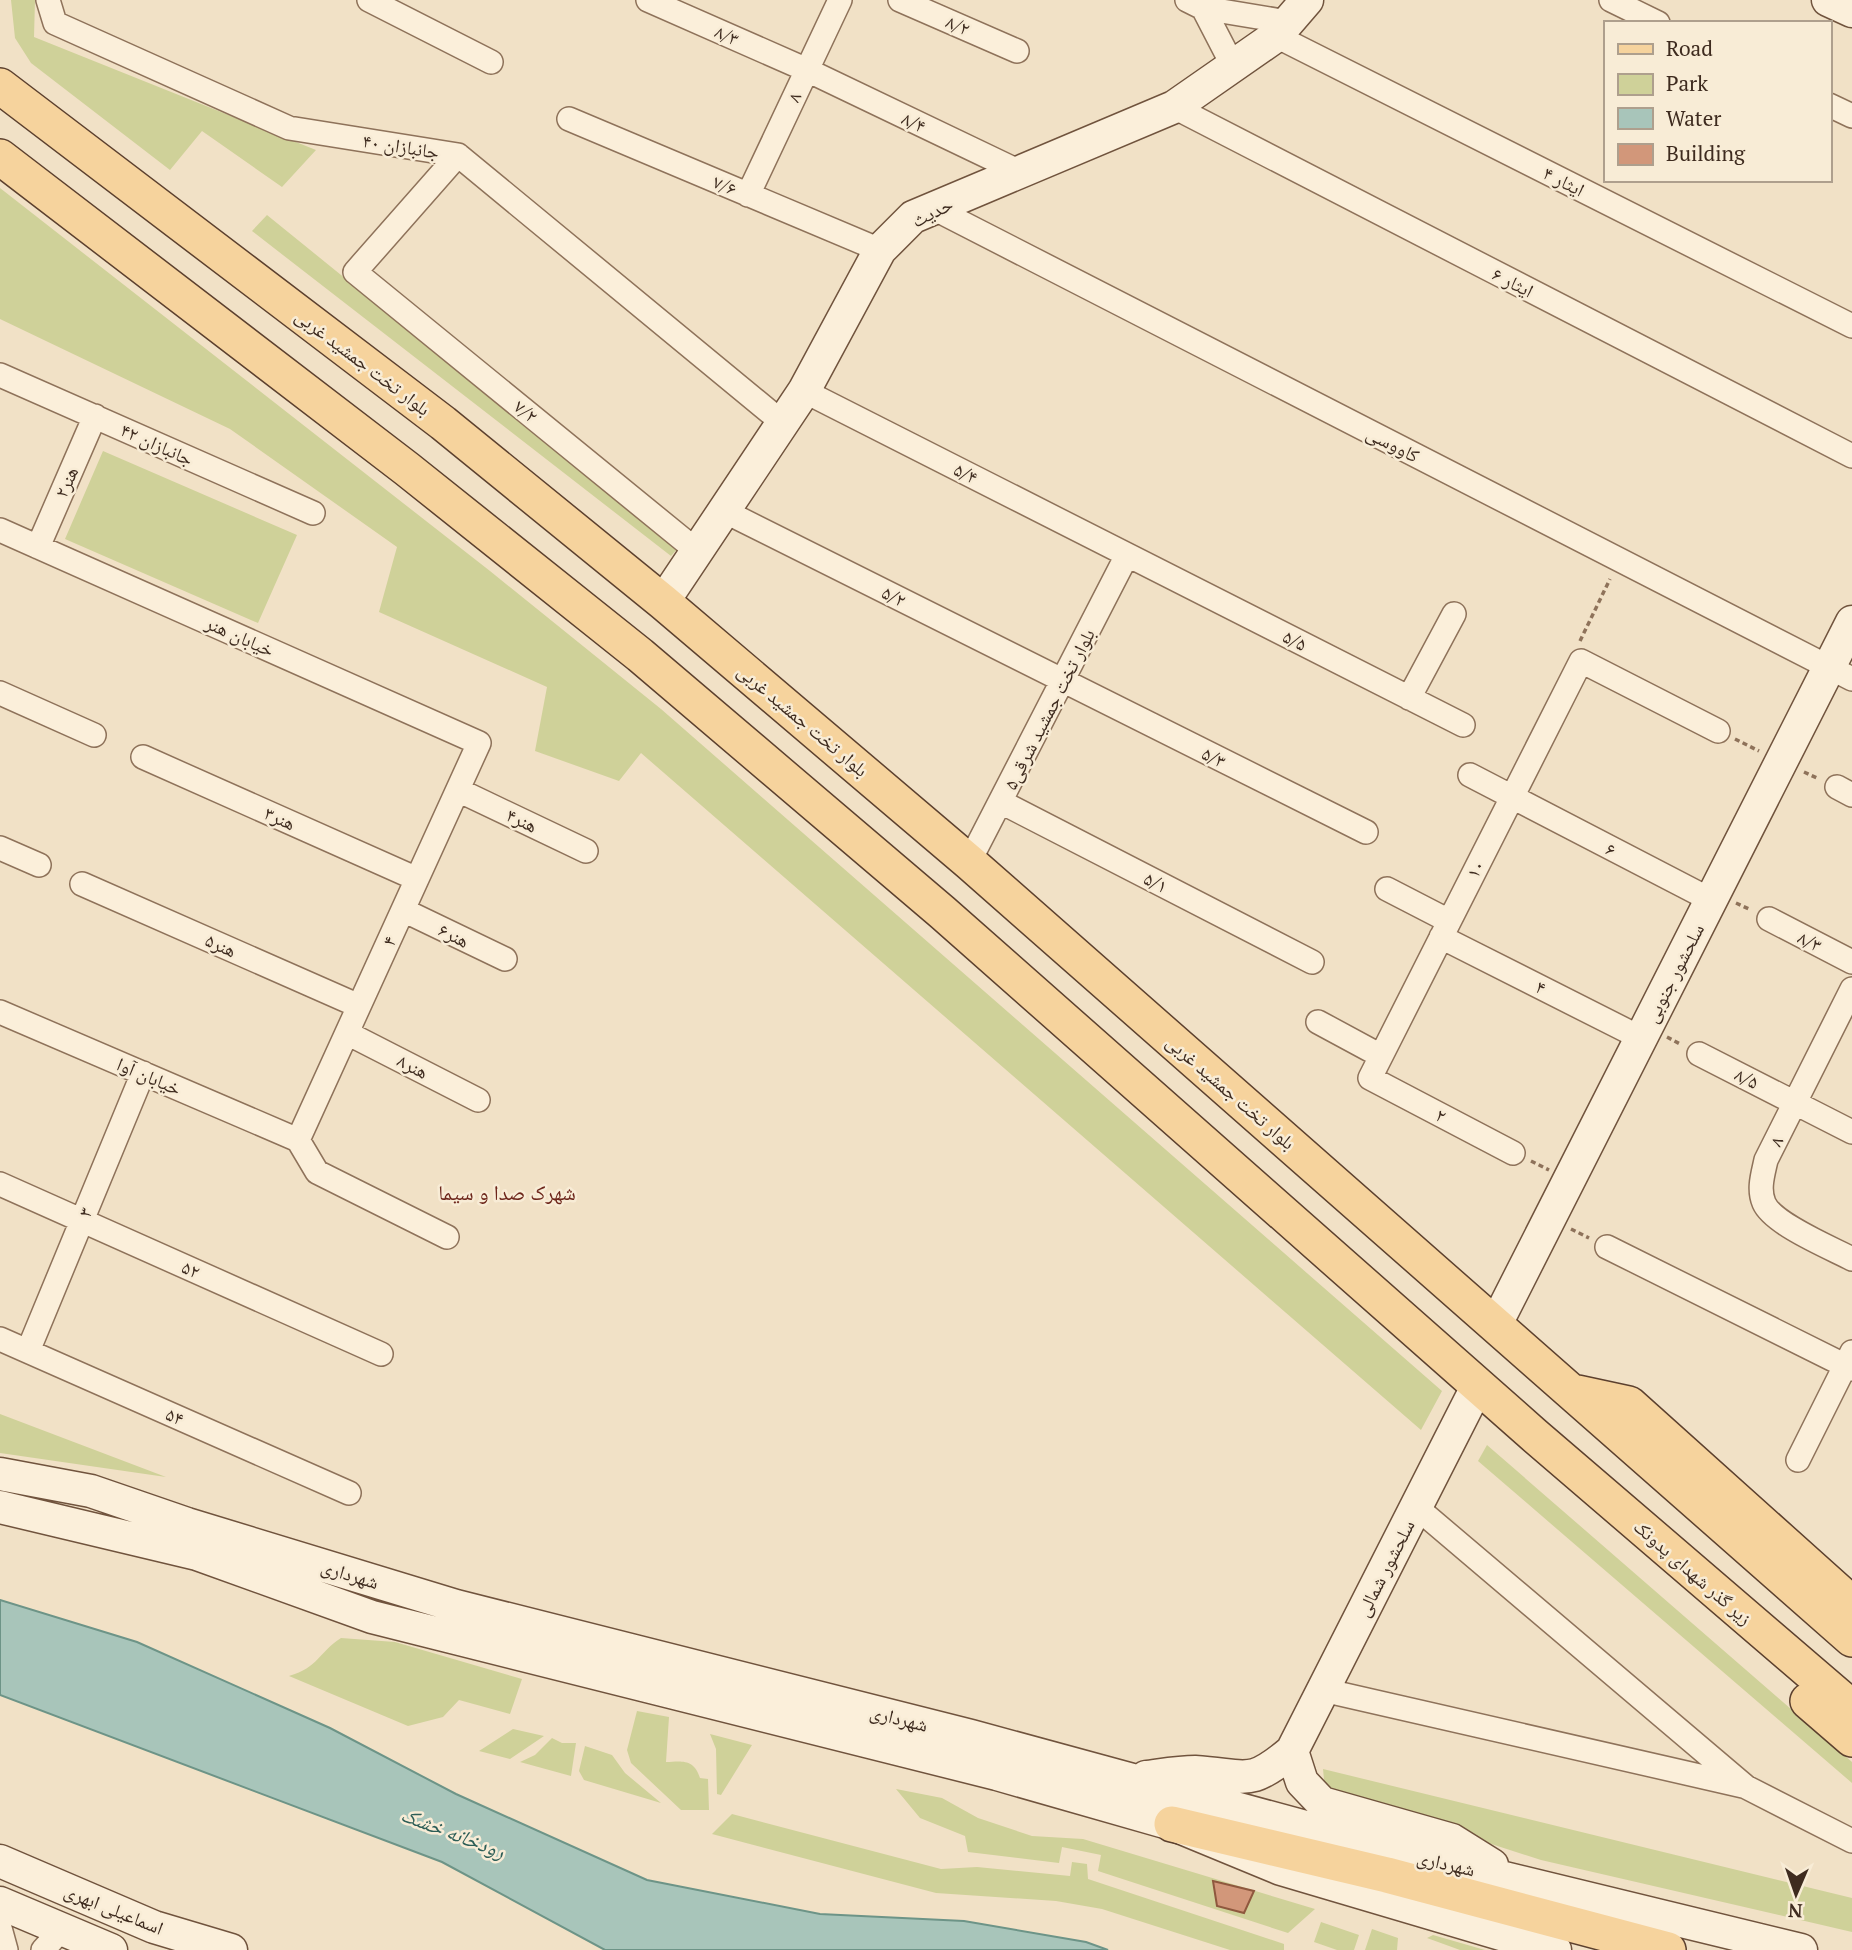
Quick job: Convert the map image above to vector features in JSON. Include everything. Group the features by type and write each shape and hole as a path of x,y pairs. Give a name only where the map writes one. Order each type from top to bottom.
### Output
{"main road":[{"name":"بلوار تخت جمشید غربی","path":"0,85 443,423 663,602 970,862 1574,1392"},
{"path":"0,157 407,469 651,664 942,912 1534,1435 1541,1469 1852,1739"},
{"path":"266,363 301,315"},
{"path":"1574,1392 1629,1404 1852,1604"},
{"path":"1574,1392 1852,1639"},
{"name":"زیر گذر شهدای پدونک","path":"1534,1435 1852,1708"},
{"path":"1172,1824 1387,1875 1668,1950"}],"street":[{"name":"۴۰ جانبازان","path":"47,0 55,23 289,128 458,155 783,423"},
{"path":"369,0 491,62"},
{"name":"۸/۳","path":"648,0 807,71"},
{"name":"۸","path":"748,195 840,0"},
{"name":"۸/۲","path":"900,0 1017,51"},
{"path":"1611,0 1654,21"},
{"path":"1828,0 1852,11"},
{"path":"1195,4 1233,66"},
{"name":"ایثار ۴","path":"1195,4 1291,19 1852,326"},
{"name":"حدیث","path":"663,602 804,391 880,250 913,218 1174,107 1233,66 1291,19"},
{"name":"۸/۴","path":"807,71 1022,173"},
{"path":"1831,106 1852,116"},
{"name":"ایثار ۶","path":"1174,107 1852,456"},
{"name":"۷/۶","path":"569,119 880,250"},
{"name":"۷/۲","path":"458,155 355,272 697,551"},
{"name":"کاووسی","path":"934,209 1840,673"},
{"name":"۴۲ جانبازان","path":"0,374 313,513"},
{"name":"۵/۴","path":"804,391 1127,555"},
{"name":"هنر۲","path":"38,547 95,416"},
{"name":"۵/۲","path":"724,511 1063,681"},
{"name":"خیابان هنر","path":"0,530 480,743"},
{"name":"بلوار تخت جمشید شرقی۵","path":"970,862 1127,555"},
{"name":"۵/۵","path":"1127,555 1463,725"},
{"path":"1409,698 1454,614"},
{"name":"سلحشور جنوبی","path":"1496,1324 1713,896 1840,673 1852,622"},
{"path":"1581,661 1718,731"},
{"name":"۱۰","path":"1370,1078 1581,661"},
{"name":"۵/۳","path":"1063,681 1366,832"},
{"path":"0,693 94,735"},
{"name":"۴","path":"298,1140 480,743"},
{"name":"هنر۳","path":"143,757 418,879"},
{"name":"۶","path":"1470,775 1713,896"},
{"name":"هنر۴","path":"458,790 586,851"},
{"name":"۵/۱","path":"1001,802 1312,962"},
{"path":"0,848 39,865"},
{"name":"هنر۵","path":"82,884 359,1006"},
{"name":"۴","path":"1387,889 1445,929 1644,1032"},
{"name":"هنر۶","path":"403,910 505,959"},
{"name":"۸/۳","path":"1769,919 1852,962"},
{"name":"۸","path":"1852,989 1766,1160 1760,1183 1765,1205 1789,1226 1852,1259"},
{"name":"خیابان آوا","path":"0,1012 298,1140"},
{"path":"1318,1021 1381,1056"},
{"name":"هنر۸","path":"347,1033 478,1100"},
{"name":"۸/۵","path":"1699,1054 1852,1132"},
{"name":"۳","path":"28,1351 143,1073"},
{"name":"۲","path":"1370,1078 1513,1153"},
{"path":"298,1140 317,1172 447,1237"},
{"name":"۵۲","path":"0,1184 382,1354"},
{"path":"1607,1247 1850,1362 1798,1460"},
{"name":"۵۴","path":"0,1339 349,1493"},
{"name":"سلحشور شمالی","path":"1292,1751 1478,1385"},
{"name":"شهرداری","path":"0,1474 91,1491 187,1524 456,1606 1128,1779 1397,1852 1801,1950"},
{"name":"شهرداری","path":"0,1507 197,1555 372,1617 997,1774 1172,1824 1281,1869 1555,1950"},
{"path":"1416,1507 1746,1787 1852,1841"},
{"path":"1323,1690 1746,1787"},
{"path":"1128,1779 1194,1772 1246,1779 1272,1768 1292,1751 1302,1782 1322,1803 1452,1840 1514,1879"},
{"name":"اسماعیلی ابهری","path":"0,1861 154,1927 231,1950"},
{"name":"اسماعیلی ابهری","path":"0,1903 52,1940 111,1950"},
{"path":"0,1928 6,1950"}],"path":[{"path":"1581,661 1580,640 1619,560"},
{"path":"1713,896 1769,919"},
{"path":"1644,1032 1699,1054"},
{"path":"1513,1153 1570,1179"},
{"path":"1550,1218 1607,1247"}],"green space":[{"path":"11,0 35,0 34,37 316,150 282,187 202,131 170,170 31,63 15,38"},
{"path":"0,188 490,571 661,709 1442,1391 1421,1430 641,753 619,781 535,751 547,687 379,612 397,547 230,429 0,319"},
{"path":"267,215 678,548 671,556 252,231"},
{"path":"103,451 297,535 258,623 65,539"},
{"path":"0,1414 166,1477 0,1453"},
{"path":"1487,1445 1852,1762 1852,1783 1478,1461"},
{"path":"341,1638 395,1642 522,1679 510,1714 459,1700 443,1717 408,1726 289,1676 313,1664"},
{"path":"637,1711 669,1717 666,1762 691,1764 700,1778 708,1779 709,1810 681,1810 631,1763 627,1750"},
{"path":"513,1729 544,1736 510,1759 479,1751"},
{"path":"710,1734 752,1745 721,1795 717,1794 716,1749"},
{"path":"552,1738 562,1743 576,1743 571,1776 520,1762 535,1755"},
{"path":"585,1746 612,1755 625,1773 661,1803 584,1780 579,1771"},
{"path":"1323,1769 1852,1898 1852,1932 1541,1860 1325,1790"},
{"path":"896,1789 942,1798 978,1818 1032,1836 1083,1839 1315,1909 1288,1933 1098,1871 1101,1855 1062,1847 1059,1863 968,1852 965,1836 920,1818"},
{"path":"732,1814 941,1869 977,1867 1070,1876 1072,1862 1087,1864 1088,1879 1284,1944 1284,1950 1230,1950 1102,1909 1056,1901 936,1893 712,1834"},
{"path":"1321,1922 1359,1935 1354,1950 1337,1950 1314,1942"},
{"path":"1372,1929 1398,1938 1397,1950 1365,1950"},
{"path":"1433,1935 1485,1950 1460,1950 1427,1938"}],"water":[{"name":"رودخانه خشک","path":"0,1600 137,1642 330,1728 456,1794 647,1880 820,1914 964,1921 1086,1942 1108,1950 605,1950 442,1862 0,1695"}],"building":[{"path":"1213,1881 1254,1891 1244,1913 1217,1906"}],"district":[{"name":"شهرک صدا و سیما","path":"507,1193"}]}
